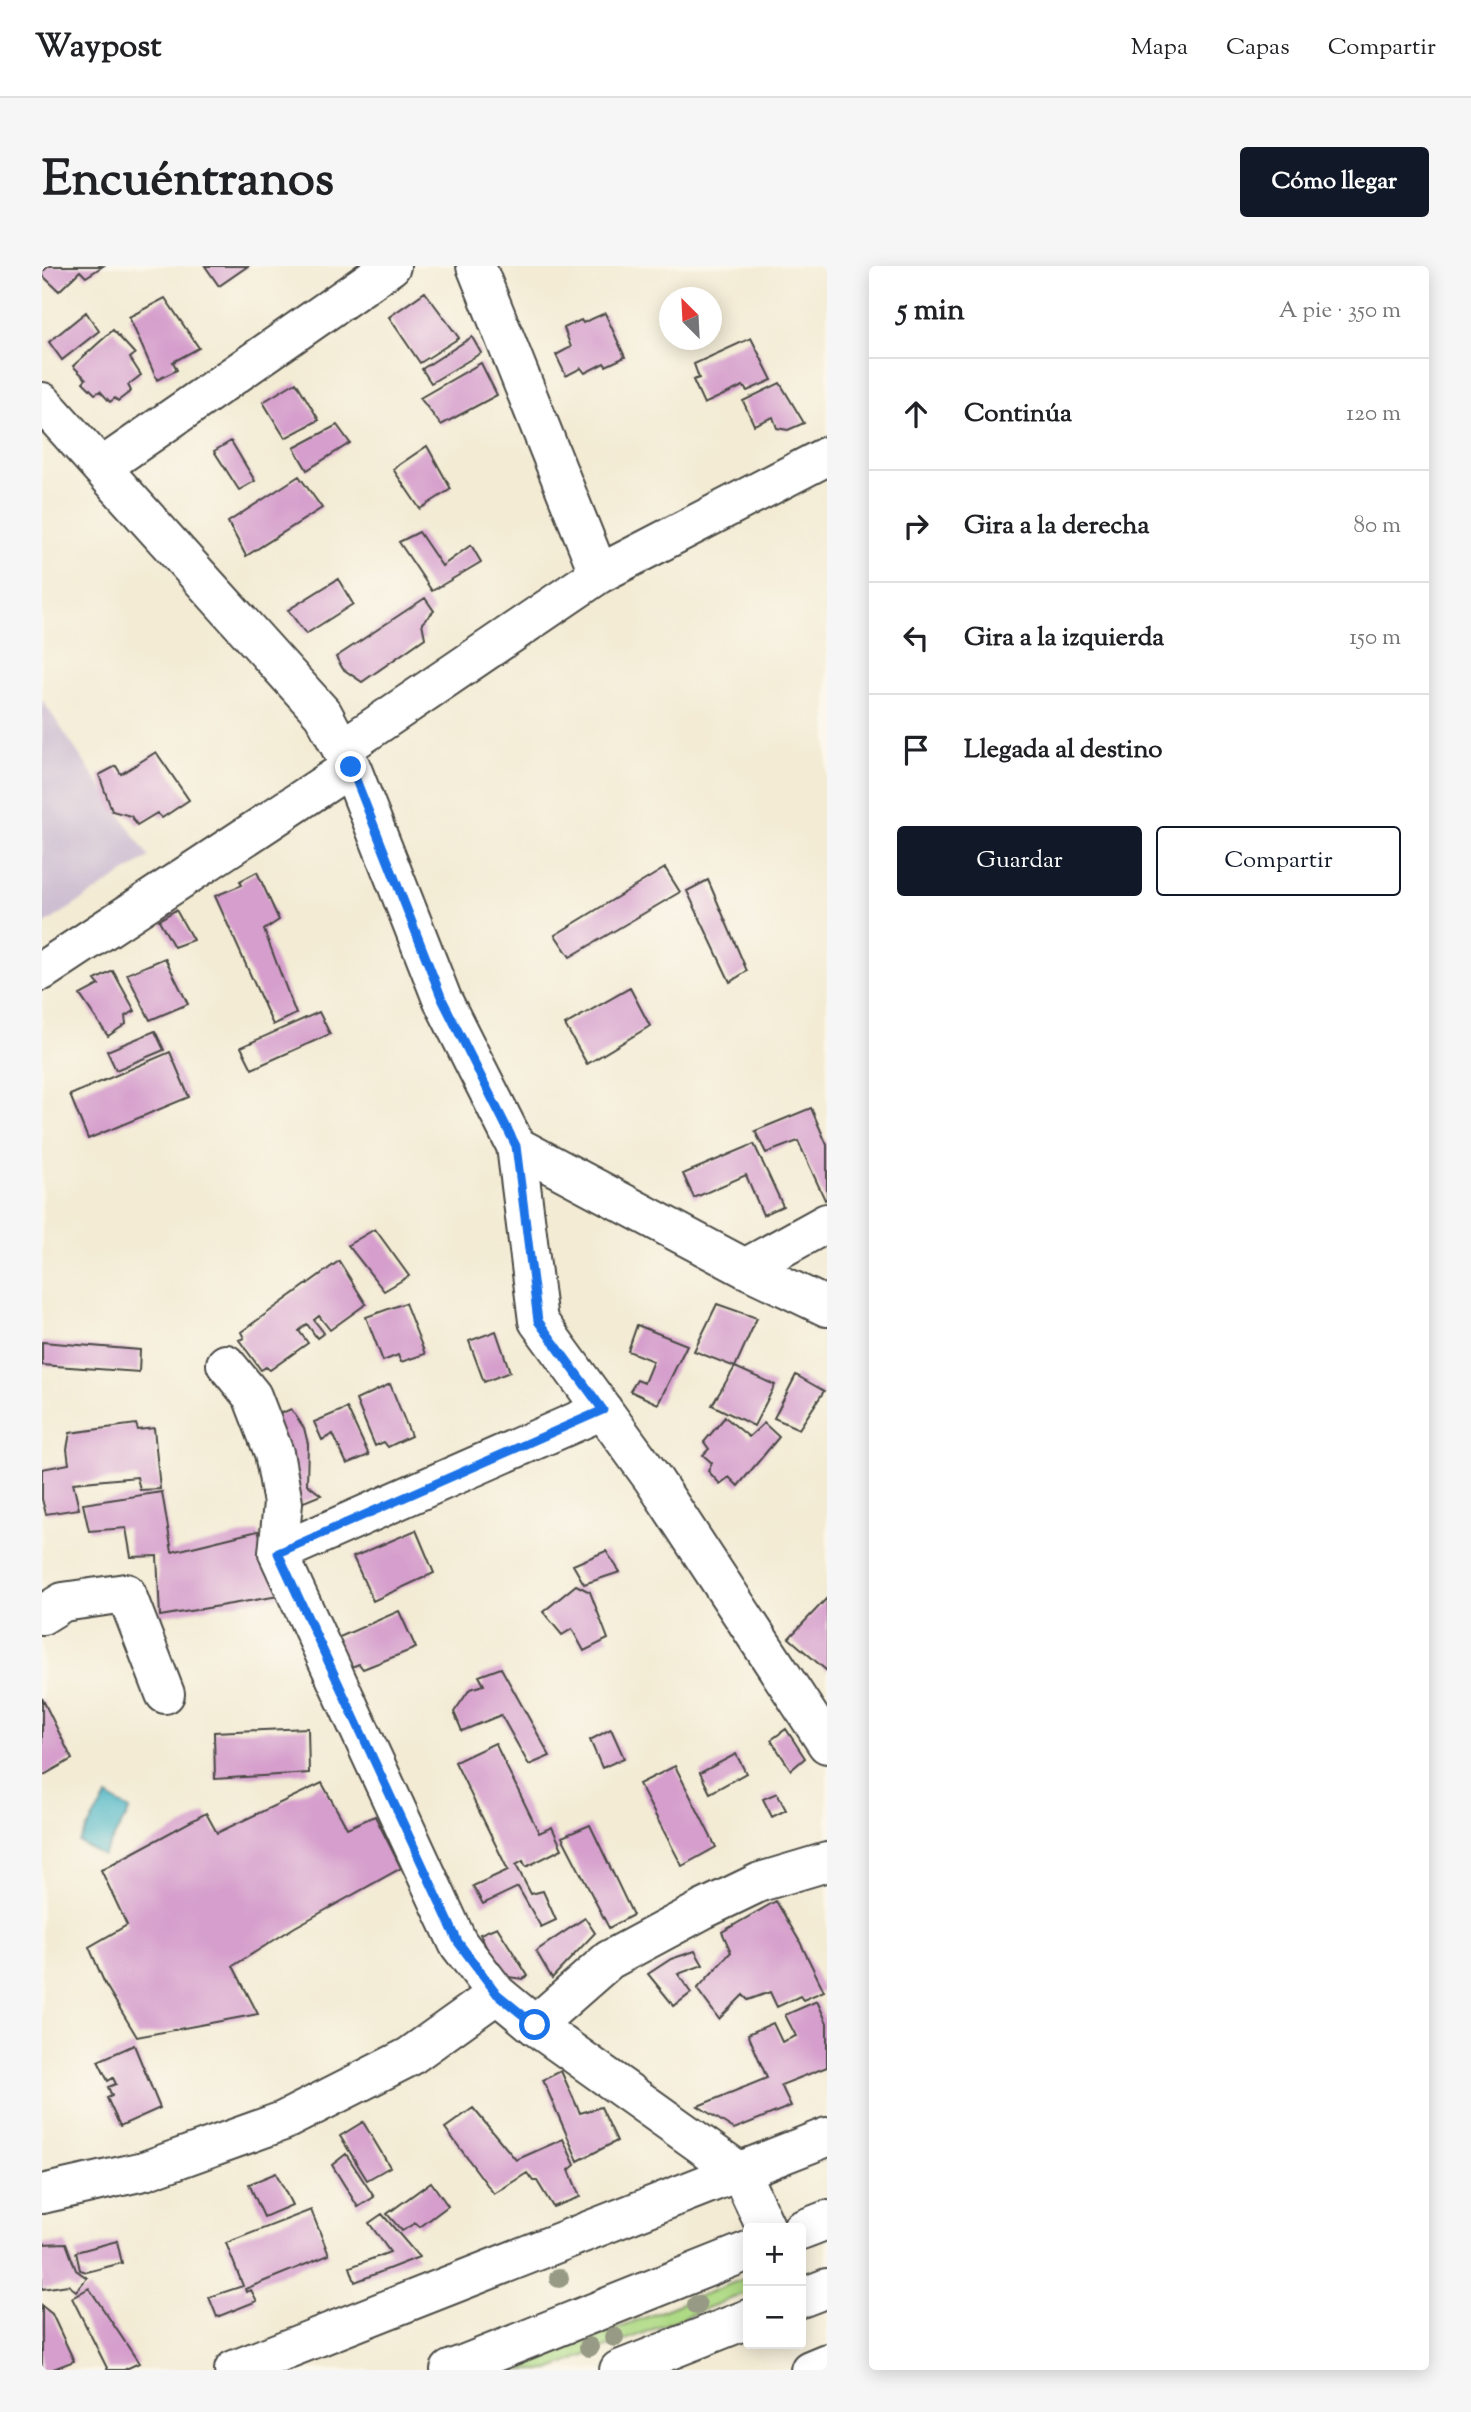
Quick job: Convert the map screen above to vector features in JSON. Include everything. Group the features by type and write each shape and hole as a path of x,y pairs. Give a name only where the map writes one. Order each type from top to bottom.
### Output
{"main road":[{"path":"102,467 391,266"},
{"path":"476,266 599,574"},
{"path":"42,402 323,714 347,757 442,999 516,1146 538,1321 653,1479 827,1744"},
{"path":"42,971 347,757 599,574 827,456"},
{"path":"516,1146 745,1268 827,1307"},
{"path":"745,1268 827,1223"},
{"path":"226,1364 252,1396 274,1453 283,1503 278,1553 458,1942 497,1994 535,2025 740,2172 764,2223"},
{"path":"278,1553 603,1410"},
{"path":"42,1615 63,1602 126,1592 164,1694"},
{"path":"535,2025 619,1954 760,1882 827,1861"},
{"path":"42,2194 144,2171 283,2121 409,2057 497,1994"},
{"path":"233,2370 827,2137"},
{"path":"806,2228 827,2220"},
{"path":"450,2370 743,2253"},
{"path":"806,2296 827,2288"},
{"path":"618,2370 743,2321"},
{"path":"810,2370 827,2363"}],"shaded area":[{"path":"42,700 149,857 42,926"}],"green space":[{"path":"743,2279 743,2294 549,2370 513,2370"}],"water":[{"path":"107,1796 130,1810 103,1856 79,1842"}],"building":[{"path":"49,266 103,266 86,277 80,271 59,291 42,275"},
{"path":"205,266 248,266 219,286"},
{"path":"425,292 459,338 420,363 389,317"},
{"path":"165,298 199,348 173,362 177,370 157,380 129,317"},
{"path":"86,312 99,331 62,360 49,342"},
{"path":"605,313 625,357 606,366 604,363 585,373 581,368 566,376 556,355 571,347 564,328"},
{"path":"113,330 135,354 130,358 141,375 128,385 131,391 118,401 115,398 110,402 100,391 95,394 83,382 86,379 73,366"},
{"path":"472,337 481,353 431,383 422,369"},
{"path":"751,338 772,380 747,391 743,386 704,404 693,380 699,378 694,364"},
{"path":"481,363 497,395 441,425 420,398"},
{"path":"296,382 319,420 285,438 263,402"},
{"path":"780,383 804,423 788,430 777,428 773,417 754,425 743,401"},
{"path":"337,425 350,443 307,470 294,448"},
{"path":"231,441 255,481 239,490 214,451"},
{"path":"427,446 451,489 420,509 393,469"},
{"path":"299,476 322,508 246,556 228,522"},
{"path":"419,532 442,566 471,545 481,562 432,591 399,542"},
{"path":"338,579 353,604 306,634 288,610"},
{"path":"425,598 434,611 422,623 425,638 362,682 343,669 336,657"},
{"path":"156,752 189,800 162,818 157,813 137,825 131,816 112,811 99,775 116,766 121,774"},
{"path":"665,868 680,892 570,957 555,935"},
{"path":"257,872 279,920 264,930 296,1014 273,1025 215,896 242,885 240,881"},
{"path":"708,880 747,971 730,982 687,891"},
{"path":"176,910 193,940 174,947 159,920"},
{"path":"165,958 188,1004 150,1020 127,974"},
{"path":"113,971 135,1011 125,1016 126,1024 108,1036 80,995 99,985 95,980"},
{"path":"630,988 650,1026 587,1064 565,1025"},
{"path":"319,1012 330,1034 252,1069 241,1047"},
{"path":"155,1031 164,1050 116,1070 107,1051"},
{"path":"170,1052 189,1097 88,1139 70,1095"},
{"path":"811,1108 827,1145 825,1200 798,1141 766,1153 755,1131"},
{"path":"754,1144 783,1206 763,1215 746,1175 694,1198 683,1174"},
{"path":"375,1229 409,1276 384,1291 348,1245"},
{"path":"339,1261 366,1304 330,1330 319,1316 314,1320 324,1333 317,1338 307,1324 299,1331 308,1343 270,1370 266,1367 261,1370 239,1340 244,1338 241,1332"},
{"path":"405,1303 425,1354 401,1362 398,1355 383,1361 366,1317"},
{"path":"717,1304 757,1318 735,1367 694,1351"},
{"path":"637,1325 687,1345 658,1404 630,1391 637,1380 644,1383 653,1361 628,1351"},
{"path":"496,1331 510,1372 484,1382 469,1341"},
{"path":"42,1342 140,1350 139,1372 42,1365"},
{"path":"735,1367 775,1385 754,1426 712,1405"},
{"path":"796,1375 824,1391 799,1429 774,1418"},
{"path":"390,1384 411,1436 388,1447 384,1442 375,1446 356,1400"},
{"path":"347,1408 369,1455 347,1464 333,1434 322,1440 314,1422"},
{"path":"291,1409 304,1428 308,1444 307,1484 321,1495 299,1504 273,1417"},
{"path":"725,1417 749,1437 764,1423 779,1437 738,1486 729,1477 720,1484 708,1471 712,1463 703,1455 709,1449 704,1442"},
{"path":"136,1424 138,1430 154,1428 160,1489 140,1490 137,1477 73,1483 79,1509 46,1514 42,1499 42,1469 69,1464 67,1449 70,1433"},
{"path":"162,1492 172,1552 258,1531 285,1595 160,1616 157,1556 131,1557 126,1528 89,1531 83,1504"},
{"path":"416,1530 434,1573 373,1601 353,1557"},
{"path":"606,1551 620,1572 584,1584 573,1565"},
{"path":"576,1585 590,1592 608,1639 584,1651 572,1629 562,1635 543,1612"},
{"path":"827,1598 827,1671 789,1638"},
{"path":"399,1611 416,1648 363,1669 359,1664 349,1668 335,1639"},
{"path":"501,1668 550,1756 529,1765 501,1715 462,1731 454,1712 470,1689 484,1685 479,1676"},
{"path":"42,1698 72,1759 42,1776"},
{"path":"308,1728 309,1773 215,1779 214,1732"},
{"path":"611,1729 624,1758 602,1768 590,1740"},
{"path":"786,1729 805,1758 791,1770 771,1740"},
{"path":"495,1743 539,1833 552,1827 562,1849 526,1867 523,1861 516,1865 531,1894 543,1891 556,1920 541,1927 518,1887 483,1904 473,1886 508,1870 455,1762"},
{"path":"736,1754 746,1773 710,1793 700,1773"},
{"path":"675,1766 716,1847 682,1866 639,1784"},
{"path":"322,1783 347,1828 375,1816 401,1868 295,1927 233,1966 258,2014 137,2037 105,1984 89,1947 127,1925 101,1870 206,1813 217,1833"},
{"path":"777,1793 786,1810 772,1817 763,1799"},
{"path":"590,1825 633,1915 609,1928 562,1837"},
{"path":"776,1901 824,1991 803,2000 800,1996 777,2007 770,1992 748,2000 743,1995 719,2019 697,1989 731,1952 722,1932"},
{"path":"585,1918 595,1933 552,1978 536,1951"},
{"path":"497,1927 528,1976 523,1979 501,1976 494,1964 480,1934"},
{"path":"695,1951 703,1965 678,1974 691,1993 674,2006 648,1974 671,1959"},
{"path":"817,2001 827,2023 827,2067 781,2085 791,2106 734,2129 698,2106 767,2078 748,2034 773,2023 782,2042 796,2036 785,2015"},
{"path":"134,2045 160,2108 120,2126 107,2098 112,2096 108,2087 116,2084 113,2078 108,2081 98,2061"},
{"path":"561,2071 580,2113 601,2107 617,2141 578,2161 543,2080"},
{"path":"473,2108 516,2160 563,2139 575,2165 569,2170 580,2197 553,2207 537,2181 533,2181 527,2173 494,2194 445,2128"},
{"path":"363,2122 390,2167 367,2180 340,2136"},
{"path":"346,2154 374,2197 358,2207 332,2165"},
{"path":"276,2173 292,2205 264,2217 249,2184"},
{"path":"431,2182 448,2206 420,2227 415,2223 402,2231 387,2214"},
{"path":"311,2210 329,2255 245,2289 246,2292 251,2290 257,2301 217,2317 209,2297 243,2286 226,2243"},
{"path":"382,2214 419,2257 355,2282 350,2267 390,2252 369,2223"},
{"path":"117,2241 122,2263 87,2272 80,2270 76,2252"},
{"path":"66,2243 76,2270 87,2278 76,2291 68,2285 42,2289 42,2244"},
{"path":"89,2288 139,2363 124,2370 108,2370 72,2298"},
{"path":"42,2306 52,2314 74,2361 51,2370 42,2370"}],"route":[{"path":"351,767 442,999 516,1146 538,1321 603,1410 278,1553 458,1942 497,1994 535,2025"}]}
